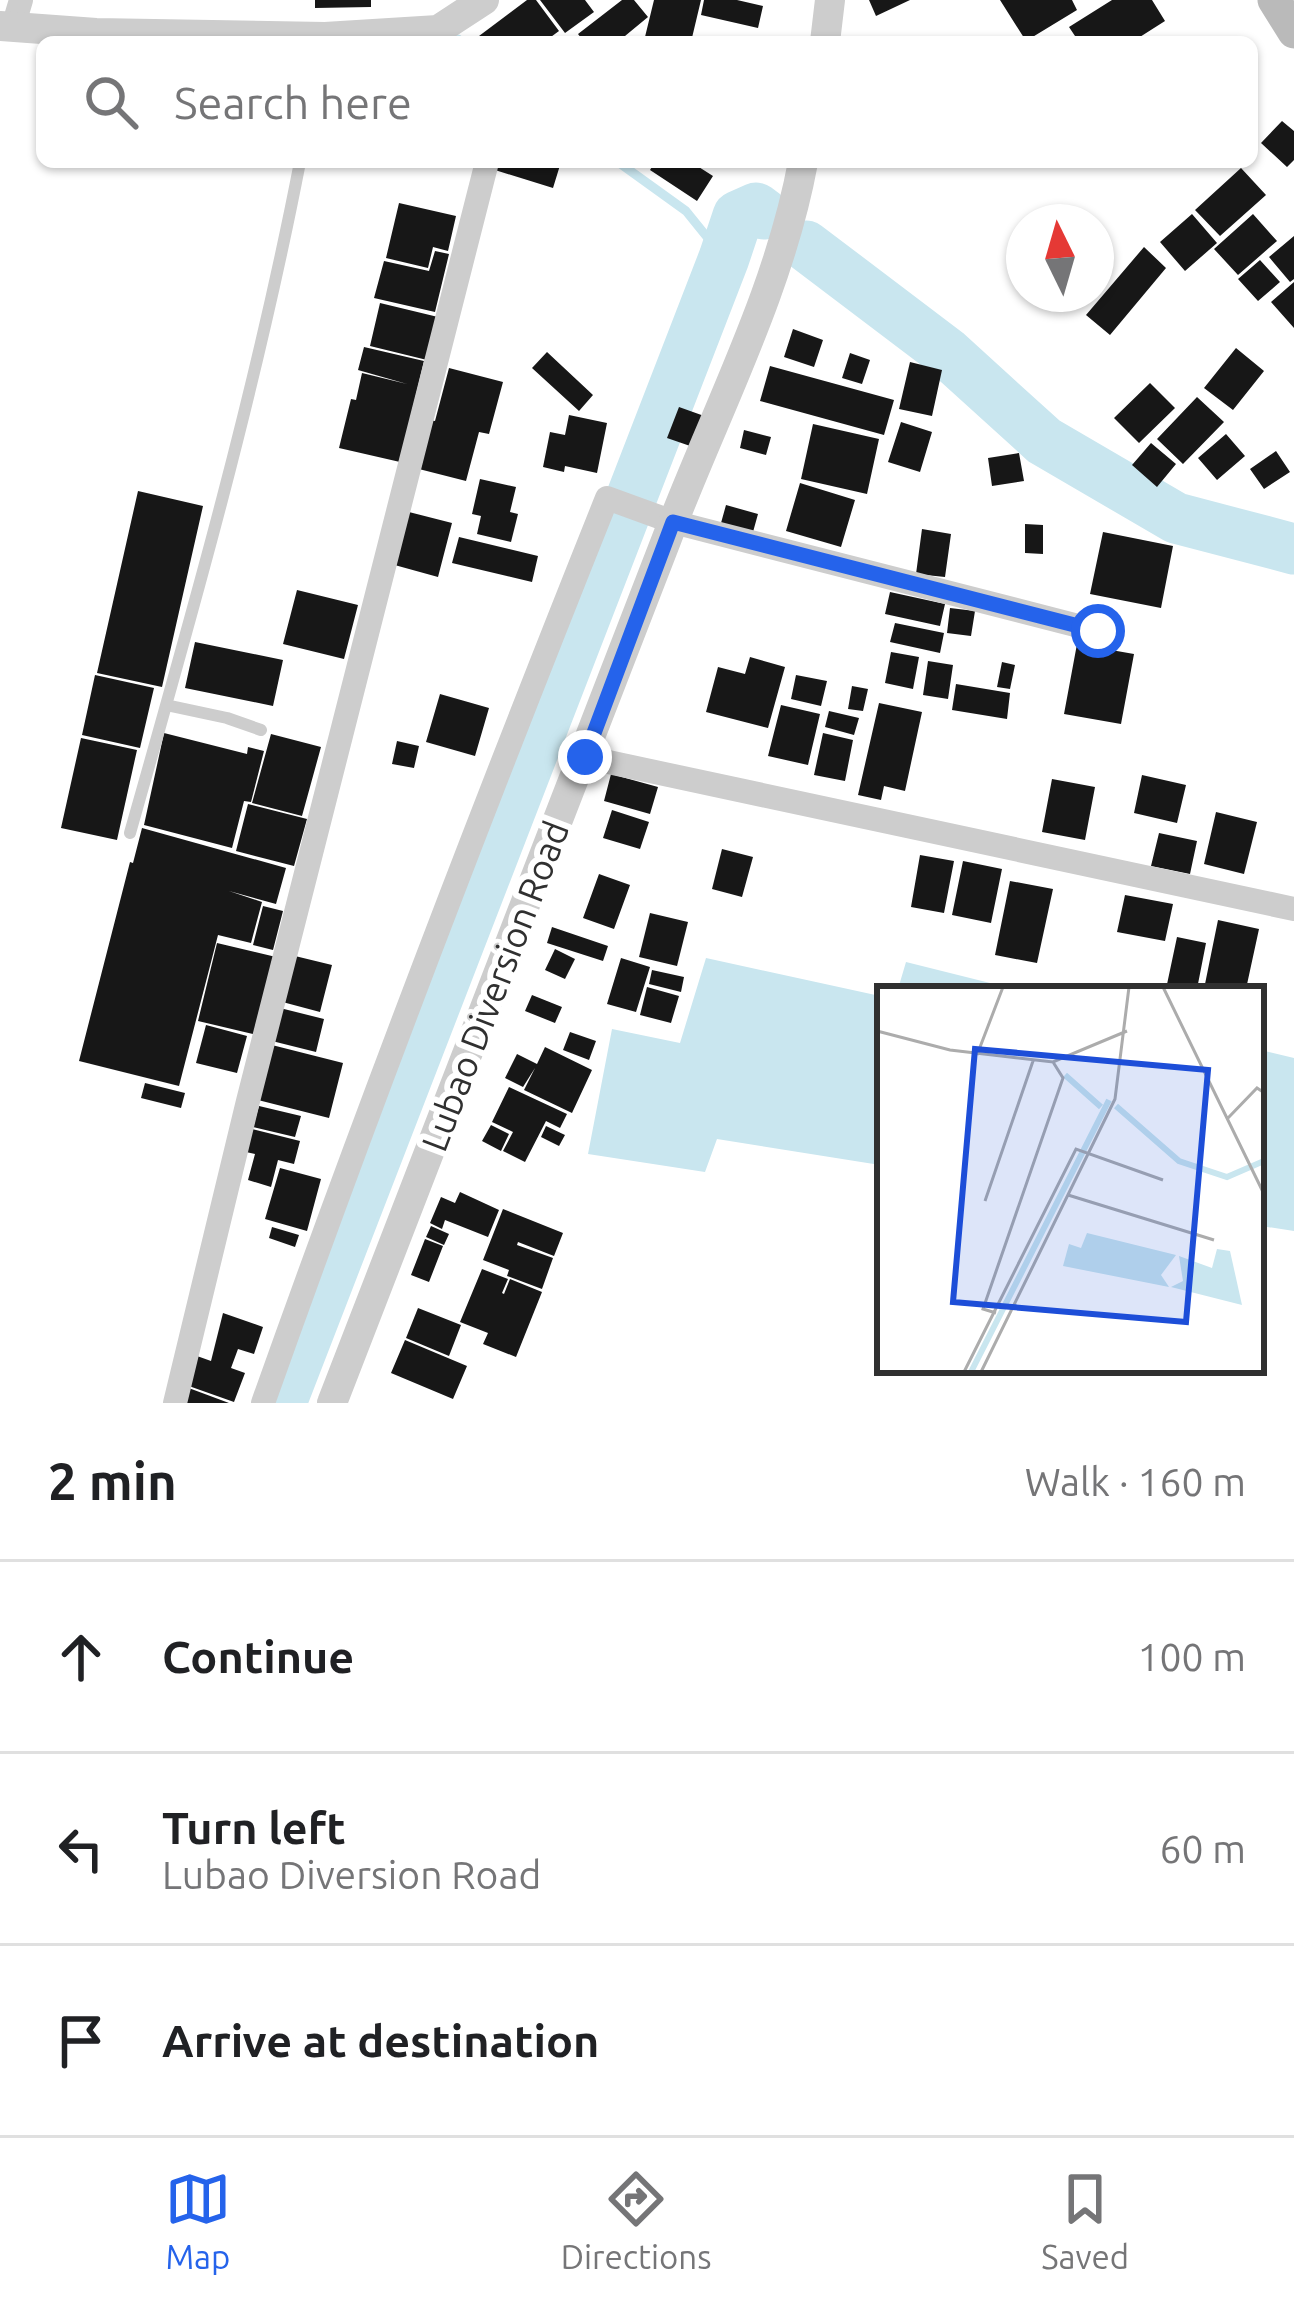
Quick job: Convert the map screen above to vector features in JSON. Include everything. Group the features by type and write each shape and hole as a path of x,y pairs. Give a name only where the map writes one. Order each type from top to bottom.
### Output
{"main road":[{"path":"1274,0 1294,32"}],"street":[{"path":"443,36 484,0"},
{"path":"826,36 830,0"},
{"path":"11,18 96,33 210,36"},
{"path":"176,1403 485,168"},
{"name":"Lubao Diversion Road","path":"332,1403 585,757 668,520 771,278 802,168"},
{"path":"263,1403 359,1132 608,498 668,520 1098,631"},
{"path":"585,757 1294,908"}],"lane":[{"path":"130,833 190,624 277,282 299,168"},
{"path":"166,705 261,730"}],"water":[{"path":"706,958 877,995 877,1165 717,1139 705,1172 588,1154 612,1029 680,1043"},
{"path":"906,962 1002,986 899,986"},
{"path":"1264,1051 1294,1058 1294,1231 1264,1226"}],"building":[{"path":"315,0 371,0 371,7 315,8"},
{"path":"527,0 536,0 559,31 552,36 479,36"},
{"path":"540,0 585,0 594,12 565,33"},
{"path":"622,0 634,0 648,17 625,36 578,34"},
{"path":"654,0 701,0 692,36 645,36"},
{"path":"704,0 763,6 758,28 701,15"},
{"path":"869,0 910,0 876,16"},
{"path":"1000,0 1072,0 1077,10 1034,36 1023,36"},
{"path":"1112,0 1152,0 1165,21 1141,36 1075,36 1069,27"},
{"path":"1282,121 1294,131 1294,160 1287,167 1261,143"},
{"path":"496,168 559,168 553,188"},
{"path":"700,168 713,176 697,201 650,170"},
{"path":"1241,168 1266,195 1220,236 1195,210"},
{"path":"399,203 456,216 448,251 433,247 428,268 386,258"},
{"path":"1192,214 1217,243 1185,271 1160,242"},
{"path":"1253,214 1277,241 1238,275 1214,249"},
{"path":"1294,236 1294,279 1290,282 1269,257"},
{"path":"1144,247 1166,268 1110,335 1086,315 1114,312 1114,282"},
{"path":"435,251 449,254 435,312 374,298 384,261 429,271"},
{"path":"1260,260 1280,282 1258,301 1238,279"},
{"path":"1294,282 1294,328 1271,302"},
{"path":"380,303 438,317 427,360 370,346"},
{"path":"793,329 823,340 814,367 784,357"},
{"path":"364,347 424,361 400,462 339,448 362,373 407,384 358,370"},
{"path":"1236,348 1264,371 1233,410 1204,388"},
{"path":"547,352 593,395 579,411 532,368"},
{"path":"850,353 870,360 862,384 842,378"},
{"path":"910,362 942,370 932,416 899,409"},
{"path":"770,366 894,400 884,435 760,401"},
{"path":"449,368 503,382 489,434 479,432 466,481 415,468 429,420 435,421"},
{"path":"1150,383 1175,408 1139,443 1114,418"},
{"path":"1197,397 1224,422 1183,464 1157,439"},
{"path":"679,407 707,417 696,448 667,438"},
{"path":"569,415 607,423 597,473 543,467 550,432 565,435"},
{"path":"901,422 932,432 920,472 888,462"},
{"path":"813,424 879,439 867,494 801,479"},
{"path":"744,430 771,437 766,455 740,448"},
{"path":"1226,434 1245,456 1217,480 1198,458"},
{"path":"1151,443 1176,464 1157,487 1132,465"},
{"path":"1276,451 1290,472 1264,489 1250,469"},
{"path":"1019,453 1024,481 992,486 988,458"},
{"path":"480,479 516,487 510,512 518,514 511,542 477,534 481,516 472,514"},
{"path":"800,483 855,500 841,547 786,531"},
{"path":"138,491 203,506 162,687 97,673"},
{"path":"726,505 758,514 753,532 721,523"},
{"path":"405,511 452,523 438,577 391,564"},
{"path":"1025,524 1043,525 1043,554 1025,553"},
{"path":"922,529 951,534 945,577 916,574"},
{"path":"1103,532 1173,546 1161,608 1090,594"},
{"path":"459,537 538,556 532,582 452,563"},
{"path":"297,590 358,605 344,659 283,644"},
{"path":"890,592 945,604 940,626 885,614"},
{"path":"950,608 975,611 971,636 947,633"},
{"path":"895,623 944,633 940,653 890,642"},
{"path":"195,642 283,660 273,706 185,688"},
{"path":"1077,644 1134,654 1121,724 1064,714"},
{"path":"891,652 919,657 913,689 885,683"},
{"path":"750,657 785,667 768,728 706,712 718,667 745,674"},
{"path":"928,661 953,665 948,699 923,695"},
{"path":"1002,662 1015,665 1010,689 997,687"},
{"path":"95,675 154,688 140,748 82,735"},
{"path":"796,675 827,681 821,706 791,699"},
{"path":"956,684 1010,693 1007,719 952,710"},
{"path":"852,686 868,689 863,711 848,709"},
{"path":"440,694 489,708 475,756 426,742"},
{"path":"879,703 922,712 905,791 884,786 881,800 858,795"},
{"path":"781,705 820,714 808,765 768,756"},
{"path":"829,711 859,718 854,735 825,727"},
{"path":"164,733 247,754 248,747 264,751 251,802 244,801 232,848 144,825"},
{"path":"823,733 853,740 845,781 814,775"},
{"path":"271,734 321,747 302,816 252,803"},
{"path":"81,738 137,750 117,840 61,828"},
{"path":"397,741 419,746 414,768 392,764"},
{"path":"611,774 658,787 650,814 604,801"},
{"path":"1142,775 1186,785 1177,823 1134,813"},
{"path":"1052,779 1095,787 1085,840 1042,832"},
{"path":"248,804 307,819 294,866 236,851"},
{"path":"612,810 649,822 640,849 603,838"},
{"path":"1216,812 1257,822 1244,874 1204,864"},
{"path":"142,828 286,868 276,904 229,891 262,902 251,943 218,935 179,1086 79,1061"},
{"path":"1159,833 1197,841 1190,874 1151,866"},
{"path":"722,849 753,857 742,897 712,889"},
{"path":"920,855 954,861 944,913 911,907"},
{"path":"963,861 1002,869 991,923 952,915"},
{"path":"599,874 630,885 614,929 583,918"},
{"path":"1010,881 1053,889 1037,963 995,955"},
{"path":"1125,895 1173,904 1165,941 1117,932"},
{"path":"263,906 283,911 273,950 253,945"},
{"path":"650,913 688,922 677,966 639,957"},
{"path":"1218,920 1259,929 1247,986 1205,986"},
{"path":"552,927 608,946 603,961 547,943"},
{"path":"1177,937 1206,943 1198,986 1167,986"},
{"path":"217,943 276,957 257,1035 198,1021"},
{"path":"555,949 575,959 565,979 545,970"},
{"path":"295,956 332,965 320,1012 275,1000"},
{"path":"621,958 650,967 636,1012 607,1004"},
{"path":"652,970 684,977 681,992 649,984"},
{"path":"647,987 679,996 671,1023 640,1015"},
{"path":"532,995 562,1007 555,1023 525,1011"},
{"path":"276,1007 324,1019 316,1052 268,1040"},
{"path":"206,1025 247,1036 237,1073 196,1063"},
{"path":"570,1032 596,1041 589,1060 563,1050"},
{"path":"264,1043 343,1063 329,1118 250,1098"},
{"path":"545,1047 592,1070 572,1113 524,1090 535,1068 523,1087 505,1078 517,1054 537,1064"},
{"path":"145,1083 185,1093 181,1108 141,1098"},
{"path":"509,1087 567,1114 560,1128 546,1121 525,1162 503,1151 513,1132 492,1122"},
{"path":"259,1106 301,1116 295,1137 253,1127"},
{"path":"491,1125 509,1134 501,1151 482,1141"},
{"path":"546,1126 565,1135 559,1146 541,1137"},
{"path":"252,1129 300,1141 294,1164 278,1160 271,1187 248,1180 255,1154 246,1152"},
{"path":"280,1168 321,1179 307,1231 265,1219"},
{"path":"460,1192 499,1210 488,1237 445,1220 442,1229 430,1223 441,1197 455,1203"},
{"path":"503,1209 563,1233 554,1256 518,1242 553,1258 542,1289 507,1276 509,1270 483,1260"},
{"path":"431,1226 449,1234 444,1245 426,1237"},
{"path":"272,1227 299,1235 295,1247 269,1238"},
{"path":"425,1239 443,1246 429,1282 411,1275"},
{"path":"482,1269 508,1279 504,1294 510,1279 542,1292 516,1357 483,1344 488,1333 460,1322"},
{"path":"418,1308 461,1325 449,1356 406,1338"},
{"path":"223,1313 263,1327 254,1354 238,1349 231,1368 245,1373 234,1402 186,1385 197,1356 211,1361"},
{"path":"405,1340 467,1366 453,1399 391,1373"},
{"path":"186,1387 229,1403 180,1403"}],"waterway":[{"path":"626,168 686,211 724,258"},
{"path":"281,1403 738,216 756,208 764,214"},
{"path":"806,246 946,352 1044,441 1176,518 1294,549"}],"route":[{"path":"585,757 673,522 1098,631"}]}
